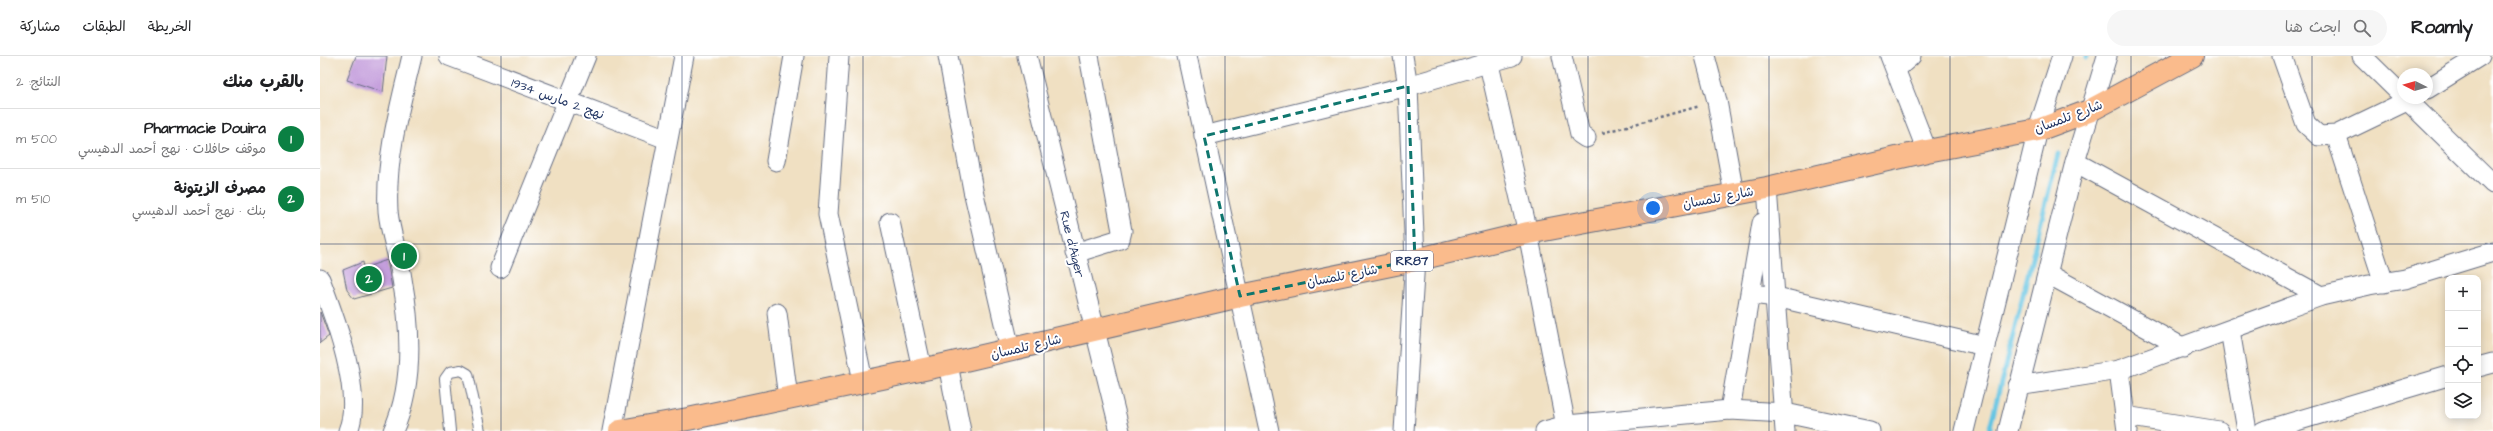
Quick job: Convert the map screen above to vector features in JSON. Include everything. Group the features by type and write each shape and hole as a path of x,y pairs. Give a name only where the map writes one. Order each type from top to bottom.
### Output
{"main road":[{"name":"شارع تلمسان","path":"620,431 688,425 788,398 948,364 1240,296 1415,260 1528,233 1768,188 1927,151 2038,130 2089,111 2192,56"}],"street":[{"path":"393,431 399,417 404,395 408,349 402,279 388,211 389,184 394,133 412,56"},
{"name":"نهج 2 مارس 1934","path":"449,56 512,82 567,99 667,139"},
{"path":"500,268 567,99 586,56"},
{"path":"612,431 684,56"},
{"path":"776,161 794,56"},
{"path":"838,56 828,214 863,381"},
{"path":"948,56 973,190 1010,349"},
{"name":"Rue d'Aiger","path":"1027,56 1120,431"},
{"path":"1076,253 1112,243 1120,239 1122,231 1089,56"},
{"path":"1190,56 1204,136 1269,431"},
{"path":"1403,56 1408,86 1415,260 1404,431"},
{"path":"1204,136 1408,86 1488,59 1512,56"},
{"path":"1562,56 1580,134 1586,138"},
{"path":"1705,56 1717,101 1734,194"},
{"path":"1911,56 1893,63 1927,151"},
{"path":"1964,431 2038,130 2062,56"},
{"path":"2008,431 2075,162 2089,111 2107,56"},
{"path":"2282,56 2306,124 2319,136 2336,136 2397,103"},
{"path":"2362,56 2397,89"},
{"path":"2433,85 2480,56"},
{"path":"1488,59 1528,233 1567,428"},
{"path":"2413,104 2493,184"},
{"path":"2336,136 2384,283"},
{"path":"2075,162 2321,296"},
{"path":"1730,410 1752,294 1768,188"},
{"path":"1768,188 1785,422"},
{"path":"890,222 922,369"},
{"path":"2018,386 2120,370 2184,348 2321,296 2412,277 2493,252"},
{"path":"2048,274 2184,348"},
{"path":"320,279 342,341 351,385 352,407 348,431"},
{"path":"1752,294 1776,296 1985,346"},
{"path":"777,313 788,398"},
{"path":"2230,330 2247,431"},
{"path":"2481,366 2493,363"},
{"path":"948,364 961,431"},
{"path":"2120,370 2126,423 2219,431"},
{"path":"2263,431 2445,377"},
{"path":"1545,431 1730,410 1785,422 1870,431"}],"lane":[{"path":"450,431 445,379 450,372 461,370 468,374 480,431"}],"path":[{"path":"1586,138 1717,101"}],"highlighted area":[{"path":"1408,86 1415,260 1240,296 1204,136"}],"building":[{"path":"356,56 387,56 383,92 347,80"},
{"path":"387,260 392,288 354,299 347,290 343,270 363,262 364,268"},
{"path":"320,312 329,336 320,343"}],"waterway":[{"path":"1989,431 2058,154"}],"place":[{"name":"Pharmacie Douira","path":"404,256"},
{"name":"مصرف الزيتونة","path":"369,279"}]}
